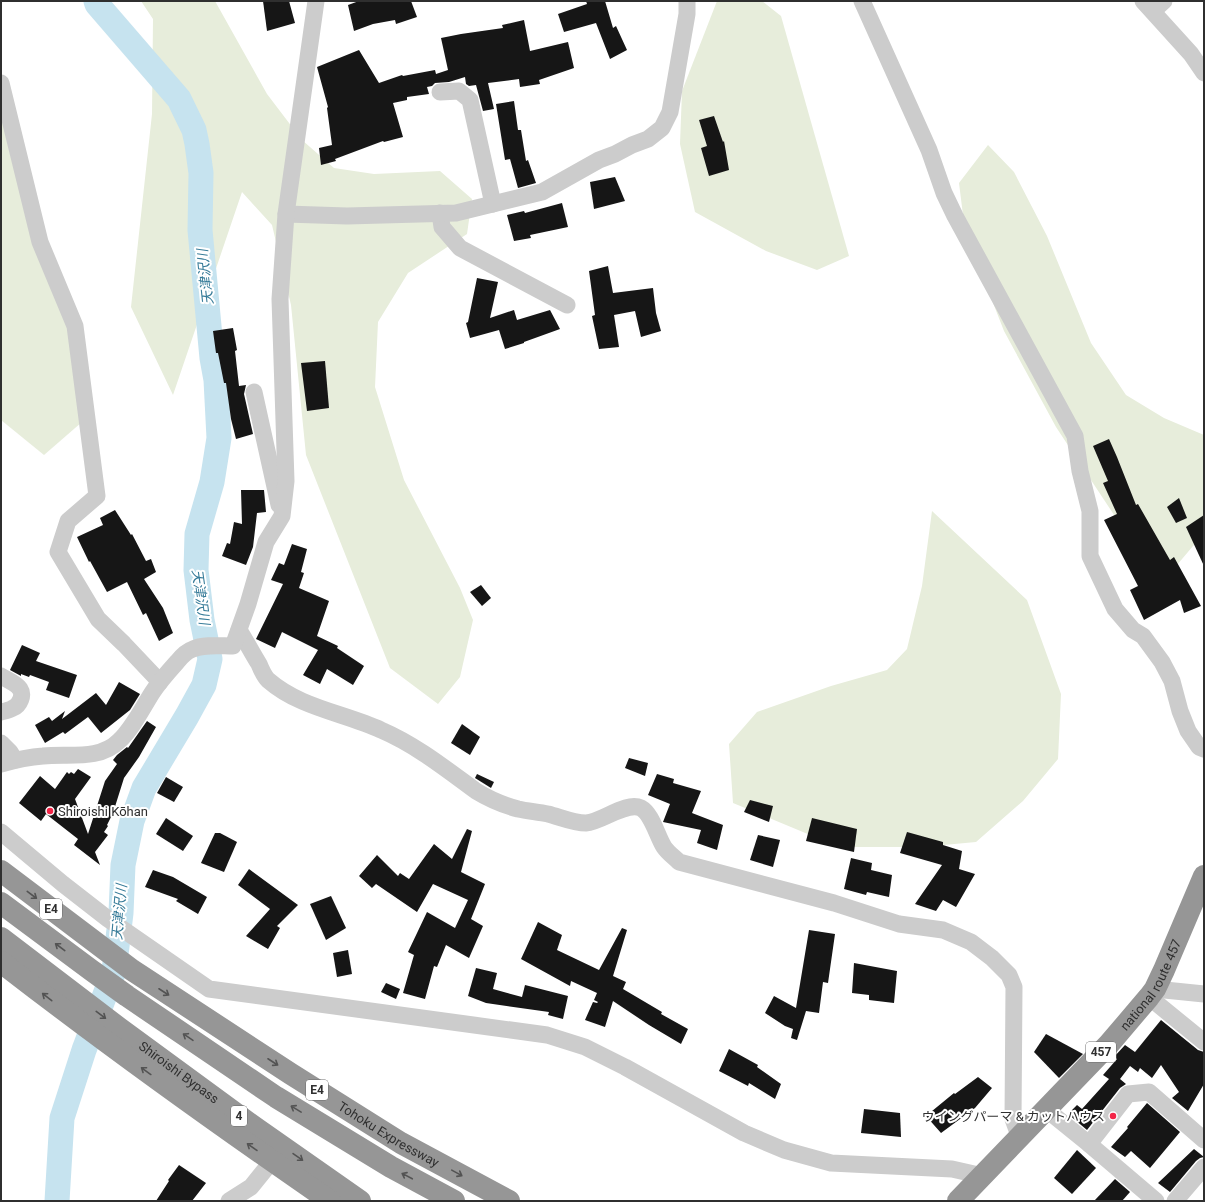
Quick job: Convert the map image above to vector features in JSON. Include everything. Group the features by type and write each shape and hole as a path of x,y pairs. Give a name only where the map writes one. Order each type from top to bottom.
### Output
{"highway":[{"name":"Tohoku Expressway","path":"1,871 132,970 291,1074 401,1143 509,1201"},
{"name":"national route 457","path":"958,1201 1109,1044 1152,993 1204,876"},
{"name":"Tohoku Expressway","path":"1,903 127,996 276,1097 391,1167 454,1201"},
{"name":"Shiroishi Bypass","path":"1,938 80,1012"},
{"name":"Shiroishi Bypass","path":"1,962 80,1012 115,1037 257,1129 360,1201"},
{"name":"Shiroishi Bypass","path":"115,1037 272,1161 330,1201"}],"street":[{"path":"1,743 10,752 8,762 45,755 98,753 110,748 119,742 160,682 186,653 198,647 233,646 248,604 266,542 282,516 286,481 280,299 286,214 316,1"},
{"path":"286,214 347,216 456,213 542,192 599,160 632,145 648,140 662,128 670,112 686,21 687,1"},
{"path":"862,1 929,150 944,193 955,216 1075,436 1080,471 1090,511 1090,556 1115,608 1133,630 1143,636 1162,662 1172,680 1180,711 1188,731 1199,747 1204,750"},
{"path":"1153,4 1204,73"},
{"path":"1,83 40,242 75,326 97,496 68,521 58,552 98,619 160,682"},
{"path":"440,92 459,91 470,100 493,204"},
{"path":"440,213 442,227 460,248 567,305"},
{"path":"254,392 282,516"},
{"path":"239,630 266,678 281,690 293,697 326,711 380,729 397,737 490,799 519,809 548,814 558,818 584,823 595,822 627,808 640,808 649,817 665,848 679,862 834,903 899,924 943,930 970,942 992,958 1009,975 1014,987 1013,1119 1020,1138"},
{"path":"1,676 19,688 22,697 20,702 12,709 1,712"},
{"path":"1,832 63,884 108,919 209,989 547,1035 585,1047 625,1067 744,1133 784,1150 831,1162 952,1169 983,1176"},
{"path":"1152,993 1204,994"},
{"path":"1152,993 1204,1042"},
{"path":"1089,1144 1128,1094 1149,1092 1204,1140"},
{"path":"1047,1110 1156,1201"},
{"path":"229,1201 251,1187 272,1161"},
{"path":"1175,1201 1204,1167"}],"green space":[{"path":"141,1 215,1 267,94 302,140 334,168 374,174 440,171 472,199 467,234 408,273 378,322 375,387 404,480 460,588 473,620 460,677 438,704 390,668 306,455 291,305 272,225 242,192 173,395 131,307 152,114 153,19"},
{"path":"717,1 762,1 781,16 849,256 817,270 766,251 695,212 680,144 682,91"},
{"path":"1,108 68,325 82,422 44,455 1,420"},
{"path":"988,145 1014,172 1047,236 1091,343 1126,395 1164,418 1204,435 1204,533 1166,578 1120,524 1056,427 1004,331 965,231 959,183"},
{"path":"932,511 1027,600 1061,694 1058,759 1023,801 976,842 922,847 839,847 733,803 729,744 757,712 831,686 887,670 907,649 922,586"}],"building":[{"path":"263,1 289,1 295,23 267,31"},
{"path":"359,1 411,1 417,17 396,24 395,20 373,24 354,31 348,5"},
{"path":"586,1 605,1 613,28 616,26 627,50 610,59 596,23 564,32 558,14 587,4"},
{"path":"524,20 530,51 568,42 574,68 539,80 540,84 520,87 519,79 488,83 494,109 483,111 476,85 469,86 466,84 465,77 449,82 435,83 432,86 427,87 429,94 407,97 407,100 393,103 403,137 383,141 335,159 336,161 321,165 319,148 332,145 328,107 317,67 359,50 379,83 402,75 435,70 436,74 448,70 441,38 503,28 502,25"},
{"path":"514,101 518,130 521,130 526,161 528,160 536,183 518,188 510,159 505,160 496,104"},
{"path":"714,116 723,142 724,141 729,170 709,176 701,148 707,146 699,120"},
{"path":"615,177 625,201 594,209 590,182"},
{"path":"562,203 568,227 530,235 531,238 514,241 507,215 524,211 525,213"},
{"path":"608,266 613,293 653,288 656,313 661,331 641,337 635,311 614,315 619,347 599,349 592,316 595,315 589,271"},
{"path":"477,278 498,282 490,318 514,310 517,320 550,310 560,329 505,349 499,330 470,338 466,323 468,322"},
{"path":"233,328 237,350 235,351 239,386 246,385 244,394 253,434 236,439 231,419 226,383 224,383 218,353 216,353 213,331"},
{"path":"325,361 329,408 307,411 301,363"},
{"path":"1109,439 1136,505 1138,504 1170,560 1174,557 1201,606 1184,613 1180,600 1144,620 1130,590 1138,586 1104,520 1117,514 1103,483 1108,481 1093,446"},
{"path":"241,490 264,490 266,512 257,513 253,547 246,565 222,556 227,543 230,544 234,522 242,524"},
{"path":"1179,498 1187,518 1176,523 1167,507"},
{"path":"115,510 131,535 132,534 146,561 151,559 156,572 144,579 163,608 173,633 159,641 146,613 143,615 127,582 107,592 90,561 89,562 77,537 103,525 100,518"},
{"path":"1204,515 1204,566 1186,527"},
{"path":"292,544 307,549 301,572 304,573 299,588 329,601 317,636 338,646 337,648 364,666 353,685 327,669 320,684 303,675 318,650 282,632 275,648 256,639 283,584 271,580 279,563 284,565"},
{"path":"481,585 491,598 482,606 470,592"},
{"path":"22,645 40,653 36,661 77,675 69,698 46,690 49,682 30,675 29,677 21,674 21,676 10,670"},
{"path":"119,682 140,694 130,710 101,733 88,717 65,734 63,732 45,743 35,725 49,717 52,721 65,711 62,719 96,693 106,705"},
{"path":"147,721 156,727 139,757 124,778 113,813 104,832 108,835 95,852 100,865 74,845 78,839 46,814 41,821 19,803 40,776 55,789 67,772 69,774 71,772 74,774 78,769 91,777 75,799 88,834 105,781 117,764 113,760 127,747 128,748"},
{"path":"462,724 480,737 470,755 451,743"},
{"path":"629,758 648,763 645,776 625,768"},
{"path":"477,774 494,782 491,788 475,778"},
{"path":"657,774 674,779 673,783 701,791 692,813 723,825 717,850 697,843 701,830 663,822 670,804 648,795"},
{"path":"166,777 183,787 174,802 157,793"},
{"path":"750,800 773,806 769,822 744,812"},
{"path":"166,818 193,836 183,851 156,834"},
{"path":"812,818 857,829 854,852 806,841"},
{"path":"467,829 472,831 461,872 485,884 471,919 483,926 469,958 446,945 437,967 434,966 425,999 403,993 414,955 408,952 427,912 455,928 468,900 433,884 417,912 376,884 372,888 359,876 377,855 398,876 400,873 409,879 434,844 452,859"},
{"path":"907,832 943,842 943,845 962,851 959,869 975,874 956,907 943,900 936,911 915,904 942,865 900,853"},
{"path":"215,833 220,833 237,842 224,872 201,863"},
{"path":"758,835 780,840 773,867 750,860"},
{"path":"851,858 872,863 871,870 892,875 889,897 867,892 866,895 844,889"},
{"path":"249,869 298,905 277,926 280,928 268,949 246,936 270,909 238,885"},
{"path":"153,870 173,877 207,897 198,914 176,901 178,899 145,887"},
{"path":"331,896 346,928 326,940 310,904"},
{"path":"538,922 562,935 557,950 599,970 622,928 627,930 613,976 626,982 623,989 662,1012 661,1014 688,1029 681,1044 613,1001 605,1027 585,1020 593,1002 598,1002 594,1000 597,993 571,981 570,986 521,959"},
{"path":"809,930 835,934 828,983 823,982 819,1013 806,1011 797,1040 791,1038 793,1029 785,1026 765,1013 774,996 796,1008"},
{"path":"348,950 352,974 337,977 333,953"},
{"path":"854,963 897,971 894,1003 869,1000 869,995 852,993"},
{"path":"476,968 497,973 493,989 522,997 525,985 568,996 563,1019 548,1015 549,1012 486,1003 468,996"},
{"path":"386,983 400,989 396,999 381,992"},
{"path":"1161,1020 1198,1050 1204,1052 1204,1084 1188,1111 1172,1098 1179,1092 1161,1065 1152,1078 1140,1068 1138,1072 1130,1066 1120,1079 1126,1084 1120,1088 1087,1130 1068,1114 1077,1105 1082,1109 1109,1079 1103,1075 1117,1059 1114,1057 1125,1045 1135,1052"},
{"path":"1046,1034 1083,1054 1059,1078 1034,1052"},
{"path":"729,1049 758,1065 757,1067 781,1084 775,1099 749,1083 748,1086 719,1071"},
{"path":"978,1077 992,1088 975,1108 941,1133 926,1116 954,1093 955,1094"},
{"path":"1147,1103 1180,1132 1150,1168 1131,1151 1125,1157 1111,1147"},
{"path":"864,1109 900,1113 901,1137 861,1133"},
{"path":"1194,1149 1204,1157 1196,1161 1170,1192 1158,1183"},
{"path":"1077,1150 1096,1168 1072,1194 1054,1178"},
{"path":"179,1165 206,1183 192,1201 156,1201 169,1181 168,1180"},
{"path":"1115,1179 1130,1192 1122,1201 1094,1201"}],"waterway":[{"name":"天津沢川","path":"57,1201 62,1118 84,1050 114,971 121,913 123,865 132,821 144,788 204,685 210,659 202,620 196,570 197,534 212,482 219,438 216,380 212,358 200,230 201,173 194,130 179,99 96,1"}],"place":[{"name":"Shiroishi Kōhan","path":"50,811"},
{"name":"ウイングパーマ & カットハウス","path":"1113,1116"}]}
